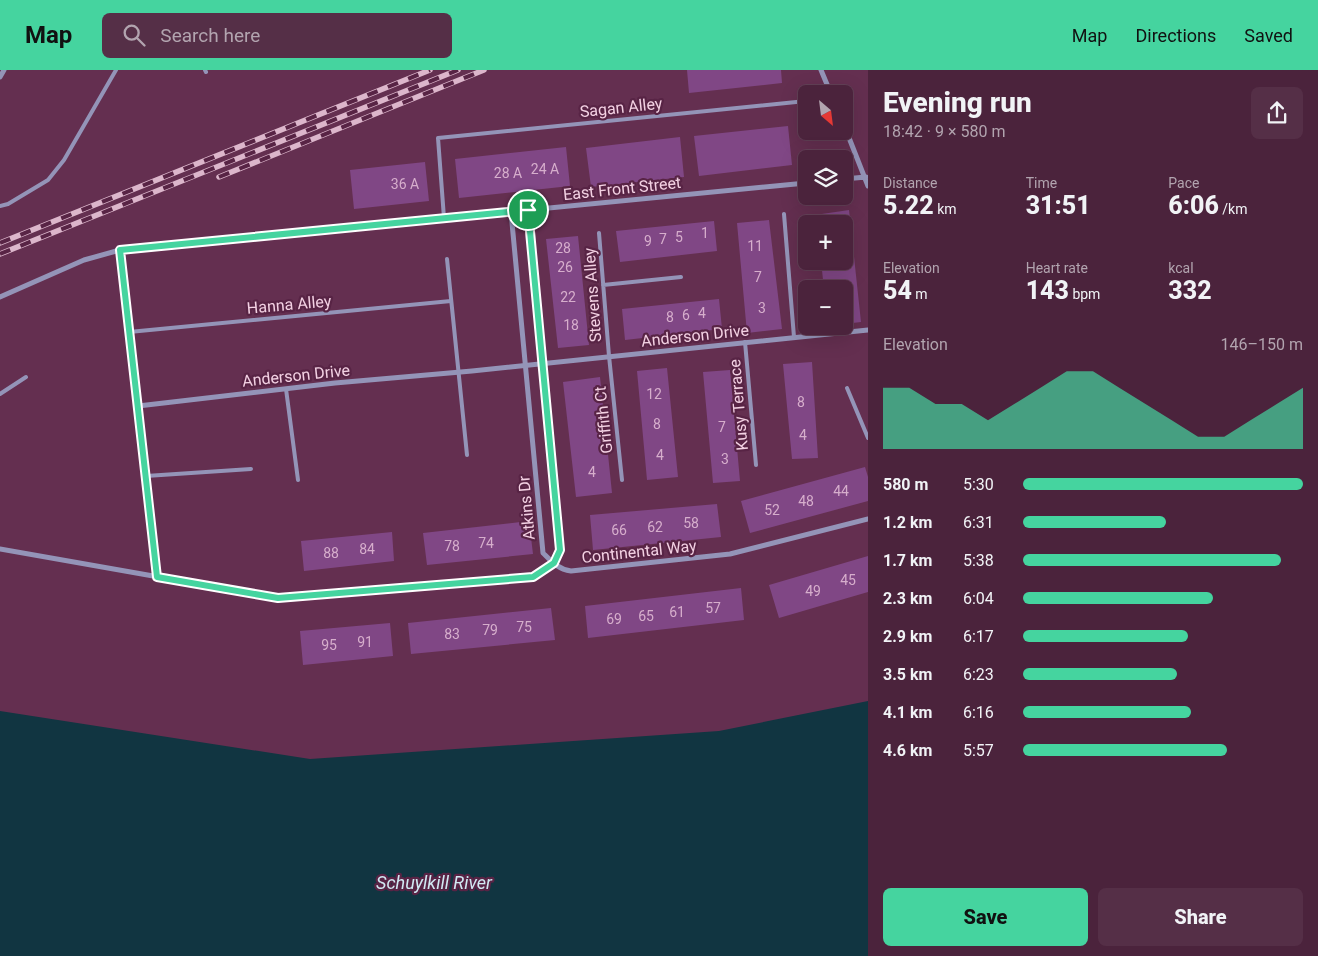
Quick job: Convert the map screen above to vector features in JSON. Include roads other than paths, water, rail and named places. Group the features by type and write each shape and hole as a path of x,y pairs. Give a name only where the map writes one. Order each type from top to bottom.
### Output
{"street":[{"path":"0,77 4,70"},
{"path":"821,70 827,85"},
{"path":"850,140 868,186"},
{"path":"853,178 866,177"},
{"name":"East Front Street","path":"0,297 84,260 120,250 798,184"},
{"name":"Atkins Dr","path":"511,212 543,553 554,563 560,550 528,210"},
{"path":"120,250 157,577"},
{"name":"Anderson Drive","path":"138,406 286,389 868,330"},
{"name":"Continental Way","path":"554,563 560,569 571,571 730,554 868,519"},
{"path":"0,549 278,598 533,577 554,563"}],"lane":[{"path":"0,206 8,204 48,180 64,160 116,70"},
{"name":"Sagan Alley","path":"444,218 438,138 798,102"},
{"path":"784,214 794,337"},
{"name":"Stevens Alley","path":"599,233 609,356"},
{"path":"447,259 457,372 467,455"},
{"path":"603,285 681,277"},
{"name":"Hanna Alley","path":"129,332 450,301"},
{"name":"Kusy Terrace","path":"745,342 756,465"},
{"name":"Griffith Ct","path":"609,356 622,480"},
{"path":"0,394 26,376"},
{"path":"847,388 868,438"},
{"path":"286,389 298,480"},
{"path":"146,476 251,469"}],"water":[{"name":"Schuylkill River","path":"868,701 868,956 0,956 0,711 310,759 719,731"}],"railway":[{"path":"0,243 430,70"},
{"path":"0,254 458,70"},
{"path":"219,177 484,70"}]}
